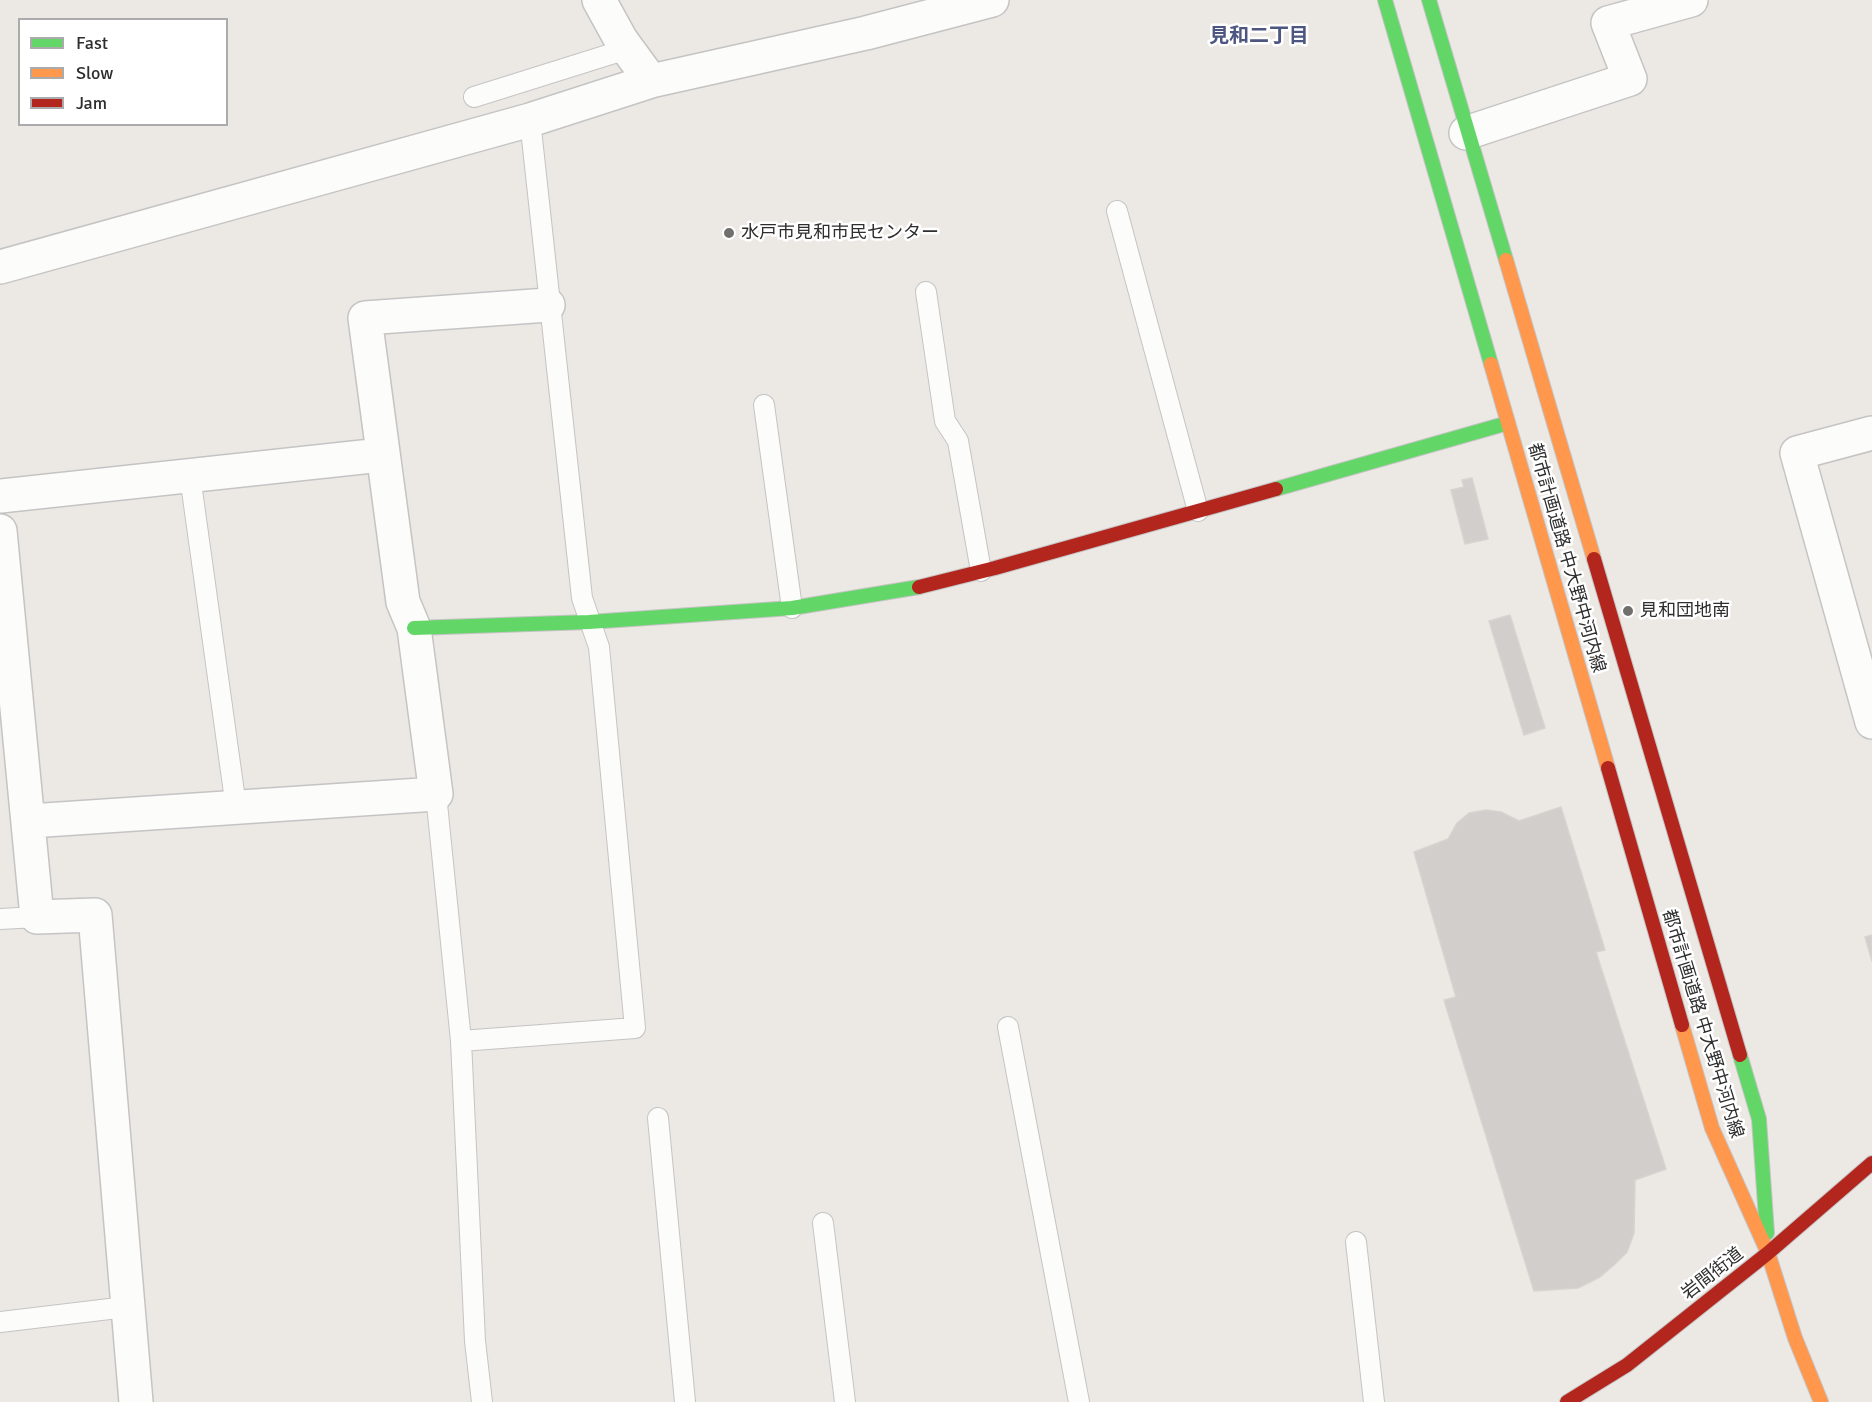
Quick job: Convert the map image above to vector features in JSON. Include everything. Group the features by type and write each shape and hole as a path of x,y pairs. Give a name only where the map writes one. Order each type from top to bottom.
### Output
{"street":[{"path":"598,0 627,49 651,81"},
{"path":"0,267 530,120 651,81 866,33 992,0"},
{"name":"都市計画道路 中大野中河内線","path":"1385,0 1712,1128 1768,1253"},
{"name":"都市計画道路 中大野中河内線","path":"1429,0 1466,133 1759,1119 1768,1253"},
{"path":"1466,133 1630,79 1608,23 1692,0"},
{"path":"30,821 436,794 414,628 403,602 381,455 365,318 548,306"},
{"path":"414,628 589,622 792,608 897,592 1198,511 1508,423"},
{"path":"1872,433 1797,453 1872,722"},
{"path":"0,496 381,455"},
{"path":"0,531 38,917 95,915 135,1402"},
{"name":"岩間街道","path":"1567,1402 1627,1365 1768,1253 1872,1163"},
{"path":"1768,1253 1802,1356 1821,1402"}],"lane":[{"path":"474,97 627,49"},
{"path":"461,1041 634,1028 598,647 582,598 548,306 530,120"},
{"path":"1117,211 1198,511"},
{"path":"926,292 945,421 958,441 981,571"},
{"path":"764,405 792,608"},
{"path":"190,476 236,807"},
{"path":"436,794 461,1041 475,1341 482,1402"},
{"path":"0,919 38,917"},
{"path":"1008,1027 1079,1402"},
{"path":"658,1119 685,1402"},
{"path":"823,1223 845,1402"},
{"path":"1356,1242 1374,1402"},
{"path":"0,1322 126,1307"}],"building":[{"path":"1472,478 1488,539 1465,544 1451,490 1464,487 1462,480"},
{"path":"1510,615 1545,728 1524,735 1489,621"},
{"path":"1561,807 1605,950 1596,952 1666,1169 1635,1180 1634,1233 1627,1252 1614,1265 1600,1277 1578,1288 1534,1291 1444,1000 1456,997 1414,852 1448,839 1457,823 1469,813 1486,810 1501,812 1519,821"},
{"path":"1872,935 1872,961 1865,937"}],"traffic: fast":[{"path":"1385,0 1491,364"},
{"path":"1429,0 1506,260"},
{"path":"1276,489 1508,423"},
{"path":"414,628 589,622 792,608 919,587"},
{"path":"1740,1055 1759,1119 1767,1233"}],"traffic: slow":[{"path":"1506,260 1594,559"},
{"path":"1491,364 1608,768"},
{"path":"1682,1025 1712,1128 1768,1253 1795,1338 1821,1402"}],"traffic: jam":[{"path":"919,587 1276,489"},
{"path":"1594,559 1740,1055"},
{"path":"1608,768 1682,1025"},
{"path":"1567,1402 1627,1365 1768,1253 1872,1163"}],"place":[{"name":"水戸市見和市民センター","path":"729,233"},
{"name":"見和団地南","path":"1628,611"}],"district":[{"name":"見和二丁目","path":"1259,37"}]}
